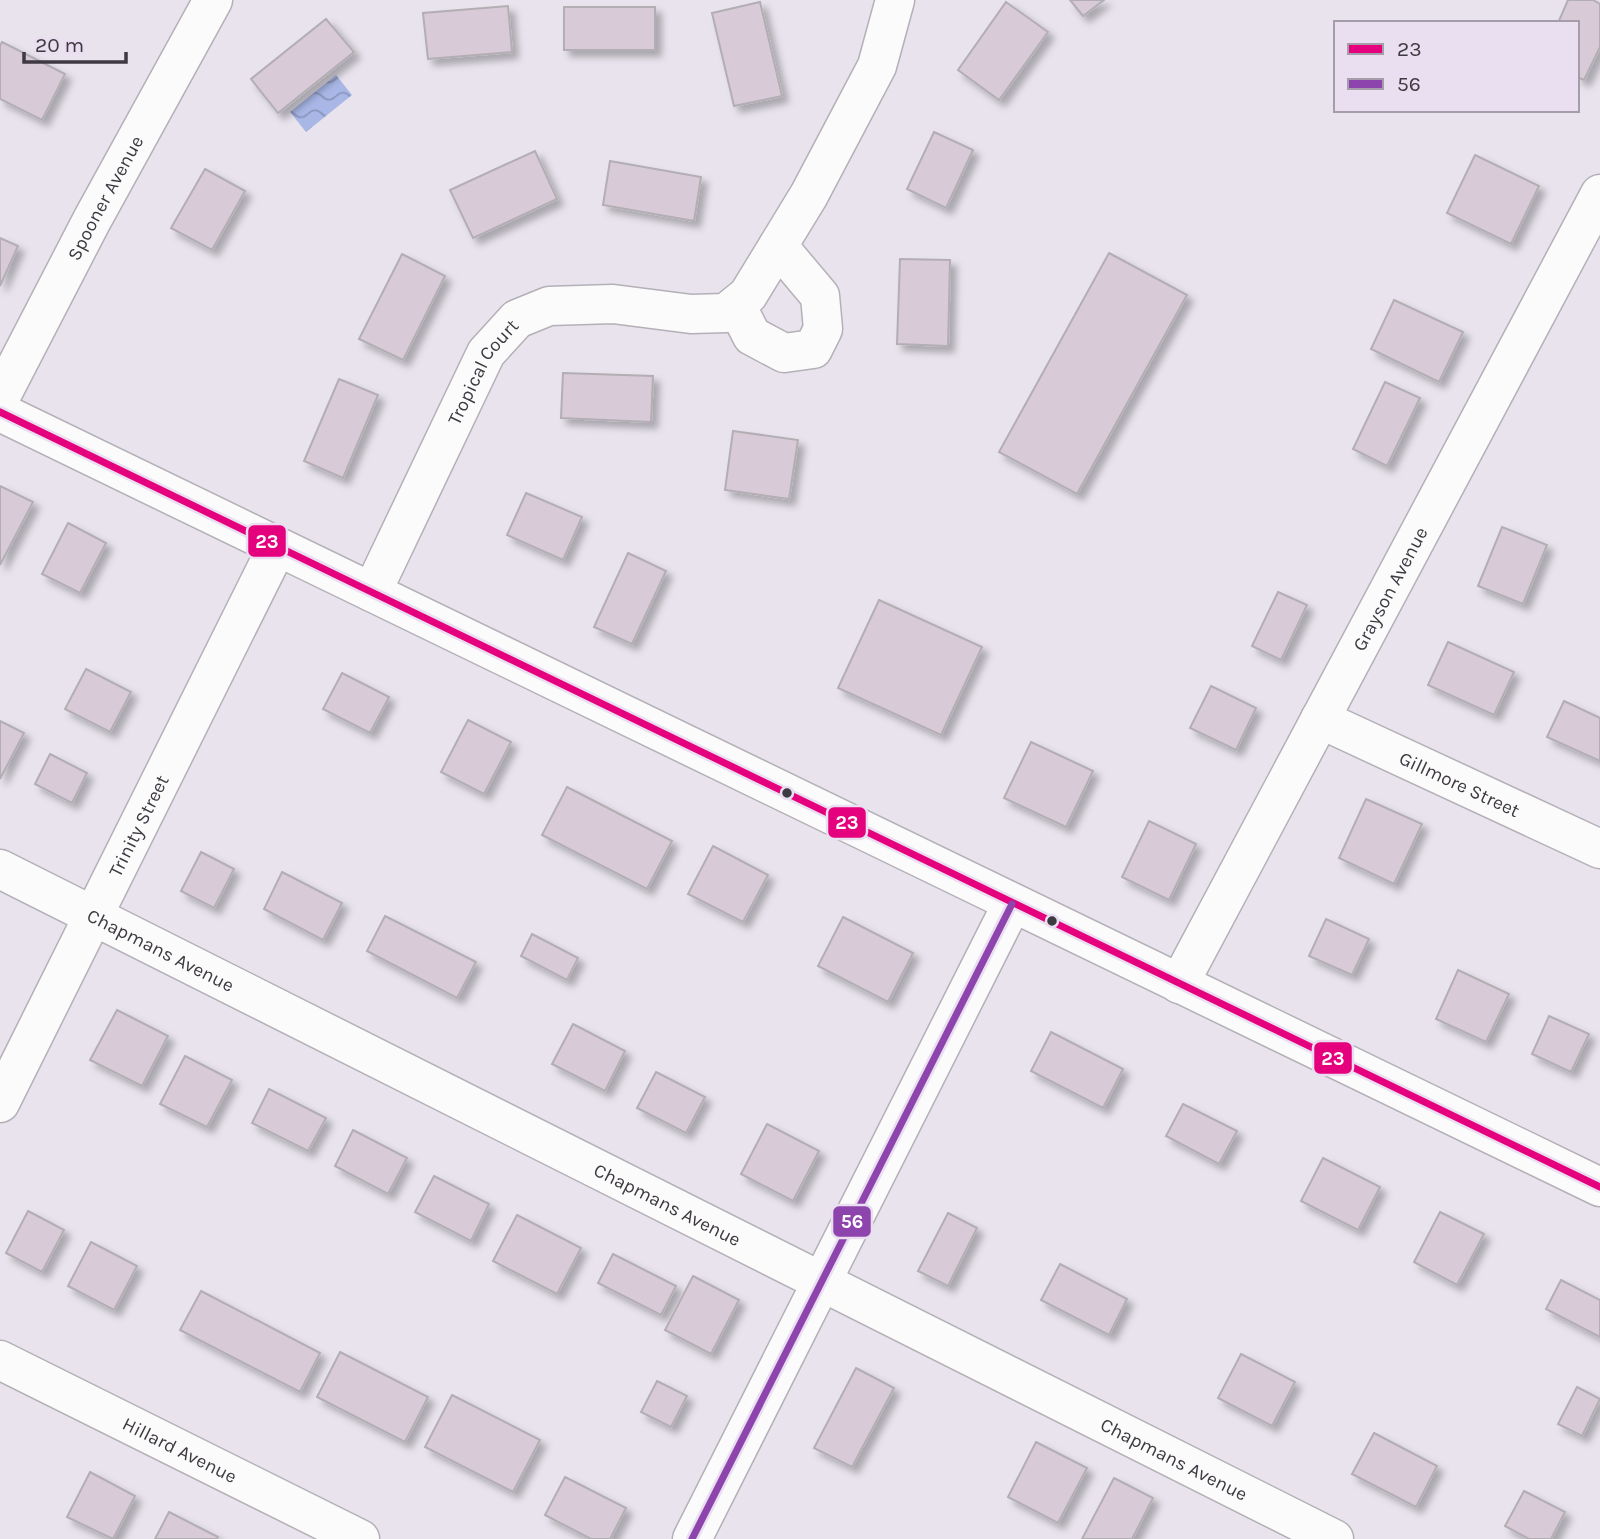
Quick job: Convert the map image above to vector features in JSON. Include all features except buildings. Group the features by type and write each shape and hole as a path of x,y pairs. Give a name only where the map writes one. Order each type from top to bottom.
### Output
{"street":[{"name":"Spooner Avenue","path":"0,398 92,220 213,0"},
{"path":"778,246 820,296 823,329 813,349 784,353 752,336 736,305 748,295 809,195 877,66 895,0"},
{"name":"Grayson Avenue","path":"1178,984 1600,194"},
{"name":"Tropical Court","path":"372,592 486,353 517,320 549,306 613,304 691,314 726,313 736,305"},
{"path":"0,412 1600,1187"},
{"name":"Trinity Street","path":"0,1103 277,547"},
{"name":"Gillmore Street","path":"1320,719 1600,849"},
{"name":"Chapmans Avenue","path":"0,869 1334,1539"},
{"path":"692,1539 1012,904"},
{"name":"Hillard Avenue","path":"0,1360 360,1539"}],"water":[{"path":"336,75 352,95 306,132 290,112"}],"transit line":[{"name":"23","path":"0,412 1600,1187"},
{"name":"56","path":"692,1539 1012,904"}]}
